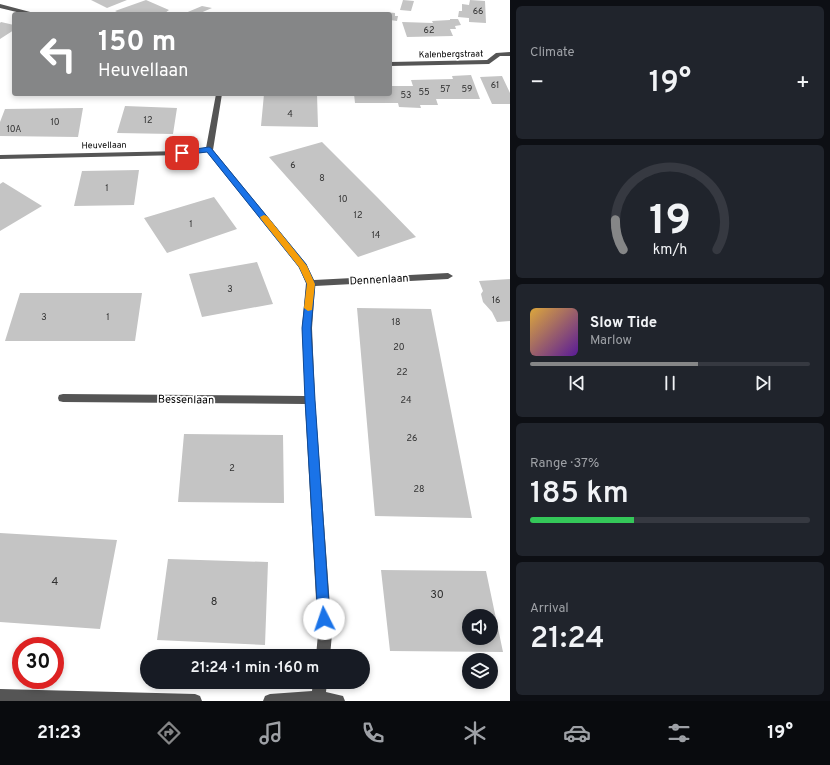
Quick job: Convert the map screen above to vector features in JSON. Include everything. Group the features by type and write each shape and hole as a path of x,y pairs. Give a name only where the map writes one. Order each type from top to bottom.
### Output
{"street":[{"path":"0,6 24,12"},
{"name":"Kalenbergstraat","path":"392,64 489,62 498,54 510,54"},
{"path":"219,96 209,150 303,266 311,284 307,328 310,400 325,634 324,649"},
{"name":"Heuvellaan","path":"0,157 182,153 209,150"},
{"name":"Dennenlaan","path":"311,284 448,276"},
{"name":"Bessenlaan","path":"63,398 310,400"},
{"path":"318,698 319,689"},
{"path":"0,696 195,701"},
{"path":"270,701 318,698 338,701"}],"building":[{"path":"91,0 127,0 107,8"},
{"path":"146,0 169,10 166,12 115,11"},
{"path":"403,0 414,1 411,11 400,10"},
{"path":"470,0 485,1 486,23 469,22 469,18 458,17 459,11 462,11 462,4 469,5"},
{"path":"202,6 212,8 203,12 188,12"},
{"path":"392,13 395,13 395,16 398,16 397,21 392,20"},
{"path":"458,19 461,25 455,26 456,29 450,29 453,36 407,37 402,22 433,23 432,21"},
{"path":"0,23 12,25 12,31 0,39"},
{"path":"471,75 480,99 436,99 438,105 420,105 421,108 399,107 398,103 355,103 354,96 392,96 392,86 413,86 411,80 453,79 452,76"},
{"path":"502,76 510,93 510,104 492,104 480,77"},
{"path":"264,96 317,96 318,127 261,126"},
{"path":"125,106 177,108 173,134 117,133"},
{"path":"83,108 78,137 0,136 0,122 5,109"},
{"path":"322,142 416,237 358,257 269,157"},
{"path":"139,170 134,205 74,206 82,171"},
{"path":"3,182 42,206 0,231 0,184"},
{"path":"214,197 237,229 167,253 144,218"},
{"path":"257,262 273,304 202,317 189,274"},
{"path":"510,279 510,321 497,322 492,312 483,302 481,294 483,291 479,281"},
{"path":"20,293 142,293 135,341 5,341"},
{"path":"357,308 431,309 472,518 375,516"},
{"path":"184,434 283,435 284,503 178,502"},
{"path":"0,533 117,540 100,629 0,622"},
{"path":"168,559 268,562 265,645 157,640"},
{"path":"381,570 486,571 494,609 462,609 462,645 498,645 498,628 503,652 390,651"}],"slow traffic":[{"path":"264,217 303,266 311,284 308,308"}],"route":[{"path":"182,153 209,150 294,254 303,266 311,284 307,328 310,400 324,619"}]}
